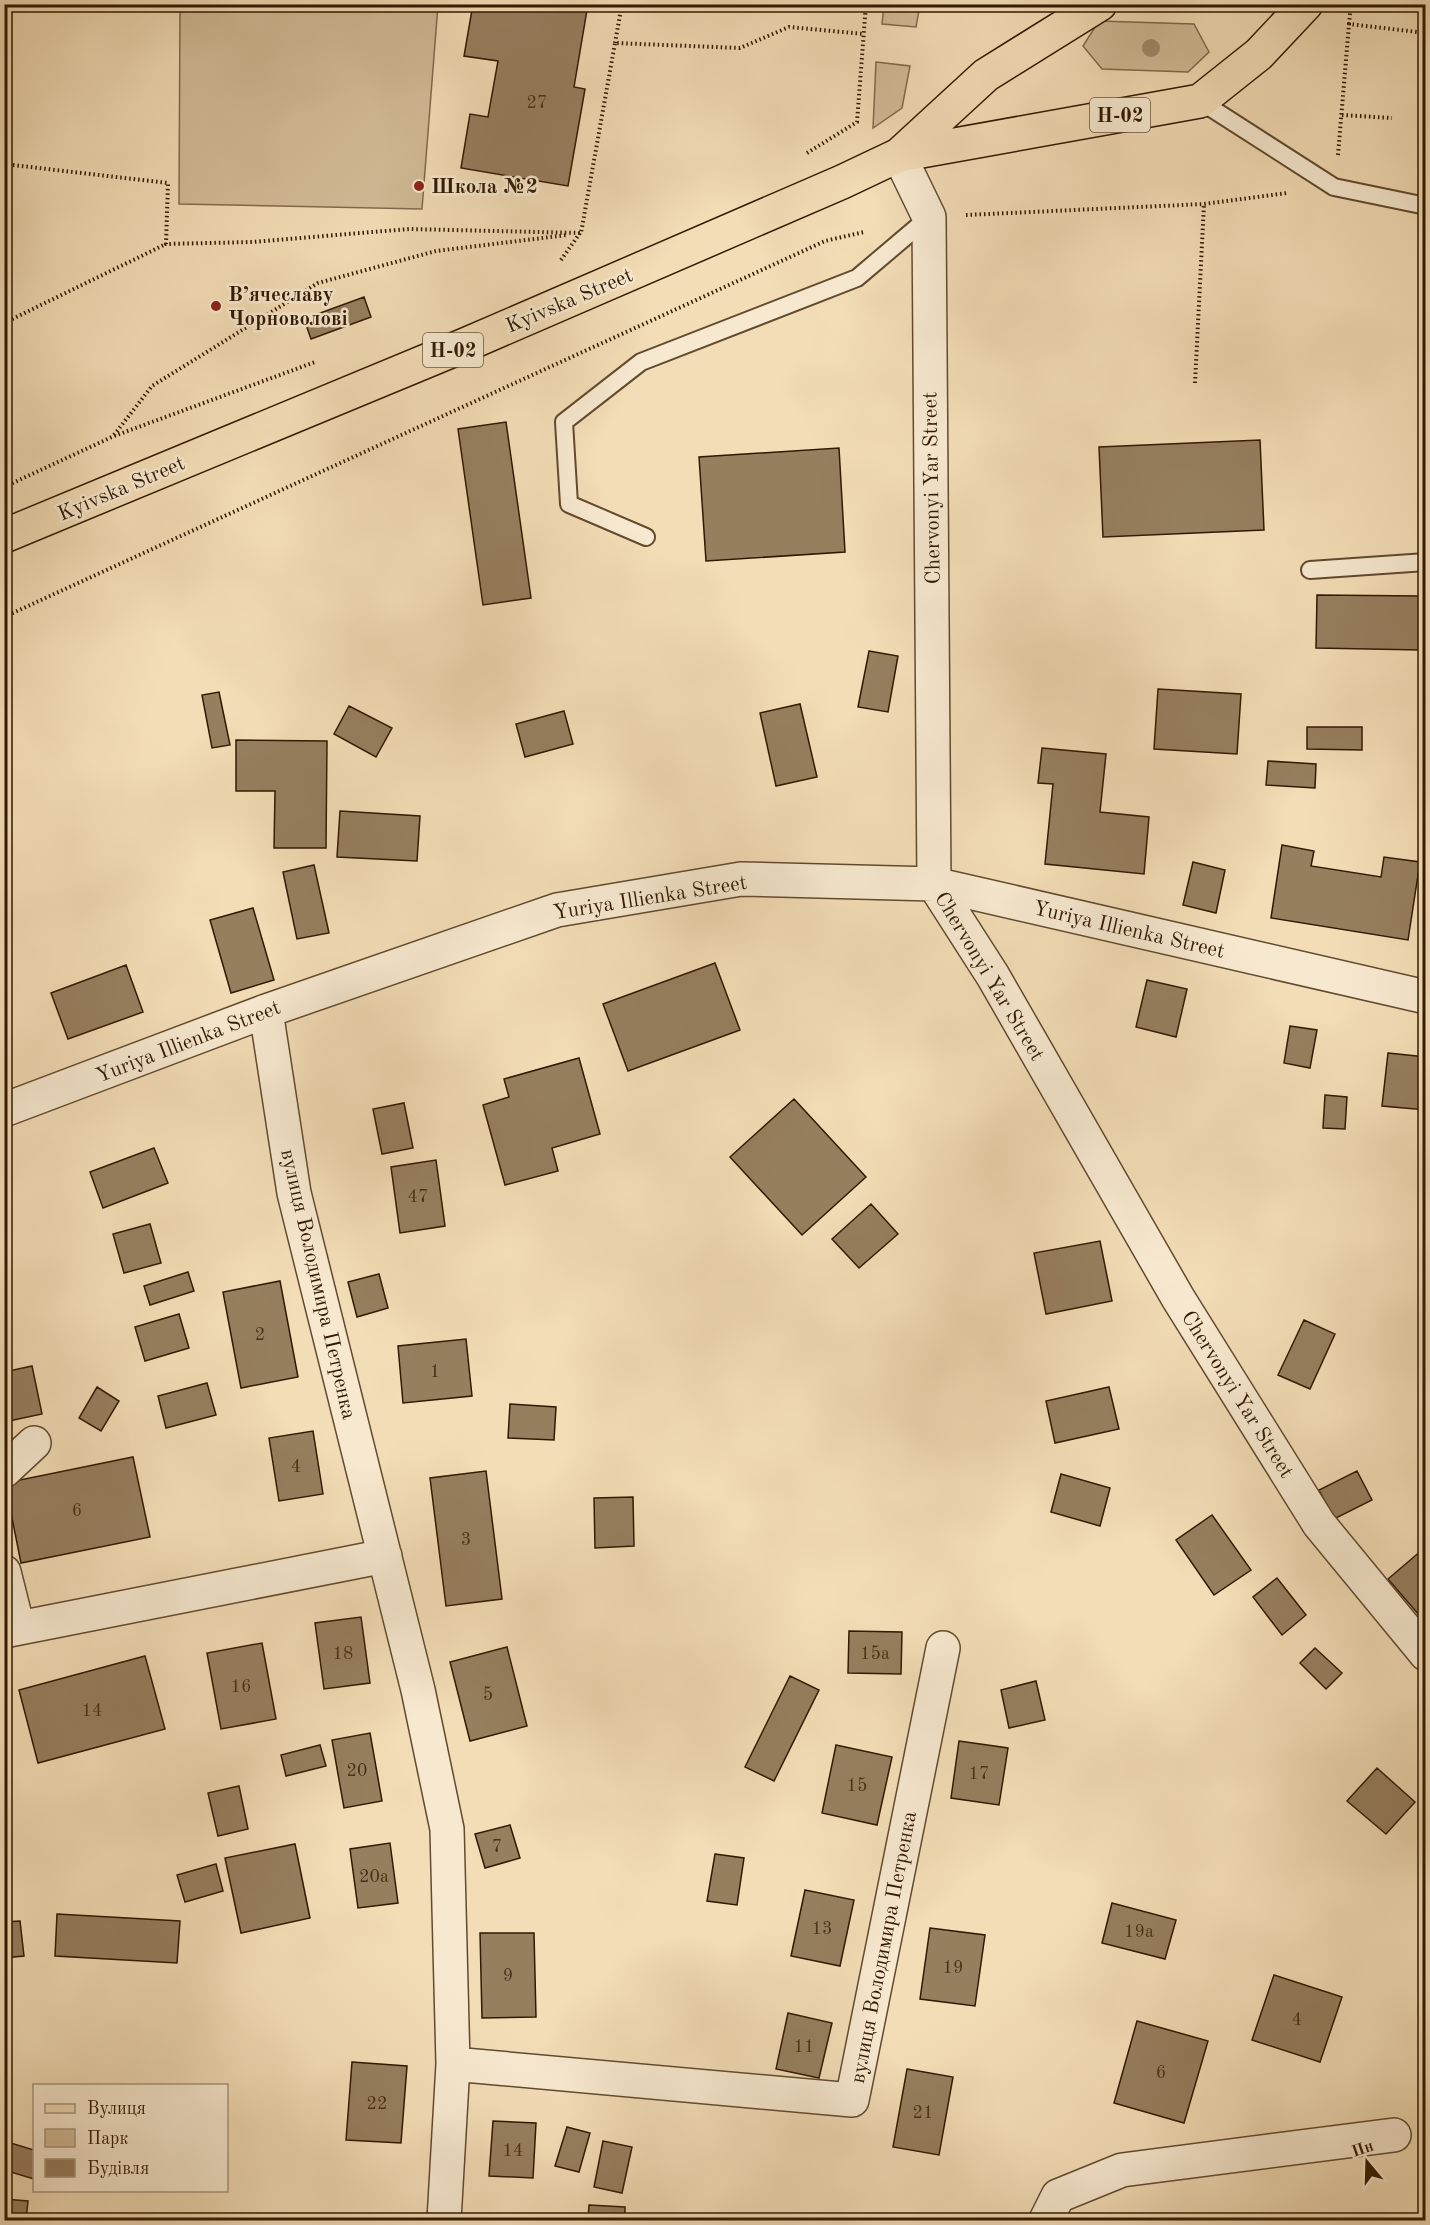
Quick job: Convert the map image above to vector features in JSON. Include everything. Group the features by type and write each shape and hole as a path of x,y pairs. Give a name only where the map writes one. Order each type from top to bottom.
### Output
{"main road":[{"name":"Kyivska Street","path":"899,155 986,75 1100,4"},
{"name":"Kyivska Street","path":"4,536 465,345 842,182 899,155 1200,101 1259,54 1306,4"}],"street":[{"name":"Chervonyi Yar Street","path":"899,155 928,217 934,884 993,976 1178,1298 1319,1524 1425,1654"},
{"name":"Yuriya Illienka Street","path":"4,1110 266,1011 557,910 741,879 934,884 1425,997"},
{"name":"вулиця Володимира Петренка","path":"266,1011 294,1193 418,1690 447,1829 453,2064 444,2220"},
{"path":"4,1471 34,1443"},
{"path":"4,1572 9,1624 385,1556"},
{"name":"вулиця Володимира Петренка","path":"453,2064 852,2100 943,1648"},
{"path":"1046,2220 1058,2196 1122,2170 1394,2135"}],"lane":[{"path":"1200,101 1334,188 1425,206"},
{"path":"646,537 569,504 564,422 641,362 857,278 928,217"},
{"path":"1310,570 1425,562"}],"path":[{"path":"555,268 581,233 622,4"},
{"path":"800,157 857,122 866,4"},
{"path":"1349,24 1351,4"},
{"path":"615,43 740,48 789,27 864,34"},
{"path":"1342,115 1392,118"},
{"path":"4,164 168,183 166,244"},
{"path":"1196,383 1204,204"},
{"path":"4,323 166,244 252,242 409,229 581,233"},
{"path":"114,436 152,386 318,283 436,251 581,233"},
{"path":"4,487 114,436 322,360"}],"green space":[{"path":"180,5 438,5 422,209 179,204"},
{"path":"884,5 920,5 916,27 882,24"},
{"path":"1099,21 1194,24 1209,52 1188,72 1102,69 1083,46"},
{"path":"876,62 910,66 902,108 873,128"}],"building":[{"path":"473,4 588,4 574,87 585,89 568,186 461,168 470,114 488,117 498,61 464,56"},
{"path":"364,297 371,317 311,339 304,319"},
{"path":"506,422 531,598 483,605 458,429"},
{"path":"1260,440 1264,530 1103,537 1099,447"},
{"path":"839,448 845,552 706,561 699,457"},
{"path":"1317,595 1422,596 1421,650 1316,648"},
{"path":"869,651 898,656 888,712 858,707"},
{"path":"1158,689 1241,694 1237,754 1154,749"},
{"path":"219,692 230,745 212,748 202,695"},
{"path":"800,704 817,777 776,786 760,713"},
{"path":"349,706 392,728 376,757 334,734"},
{"path":"564,711 573,744 525,757 516,724"},
{"path":"1307,727 1362,727 1362,750 1307,749"},
{"path":"236,740 327,741 326,848 274,848 275,791 236,791"},
{"path":"1042,748 1106,754 1100,812 1149,817 1144,874 1045,864 1053,784 1038,783"},
{"path":"1268,761 1316,764 1315,788 1266,785"},
{"path":"340,811 420,816 417,861 337,857"},
{"path":"1282,845 1314,851 1311,866 1381,877 1384,857 1420,862 1408,940 1271,918"},
{"path":"1193,862 1225,870 1216,913 1183,905"},
{"path":"314,865 329,933 297,939 283,872"},
{"path":"253,908 274,980 231,993 210,920"},
{"path":"715,963 740,1030 628,1071 603,1004"},
{"path":"126,965 143,1012 68,1039 51,993"},
{"path":"1147,980 1187,989 1176,1037 1136,1027"},
{"path":"1290,1026 1317,1030 1310,1068 1284,1063"},
{"path":"1388,1053 1426,1057 1426,1110 1382,1106"},
{"path":"579,1058 600,1134 552,1148 558,1171 505,1185 483,1105 509,1097 504,1079"},
{"path":"1325,1095 1347,1097 1345,1129 1323,1128"},
{"path":"794,1099 866,1177 802,1235 730,1157"},
{"path":"404,1103 413,1148 382,1154 373,1109"},
{"path":"154,1148 168,1183 103,1208 90,1172"},
{"path":"436,1160 445,1226 400,1233 391,1167"},
{"path":"871,1204 898,1234 859,1268 832,1239"},
{"path":"150,1224 161,1263 124,1273 113,1234"},
{"path":"1100,1241 1112,1301 1046,1314 1034,1253"},
{"path":"188,1272 194,1291 150,1305 144,1286"},
{"path":"379,1274 388,1308 357,1317 348,1282"},
{"path":"280,1281 298,1377 241,1388 223,1292"},
{"path":"179,1314 189,1348 145,1361 135,1327"},
{"path":"1304,1320 1335,1334 1310,1389 1278,1375"},
{"path":"466,1339 472,1396 403,1403 398,1346"},
{"path":"32,1366 42,1414 4,1422 4,1372"},
{"path":"207,1383 216,1415 166,1428 158,1396"},
{"path":"97,1387 119,1401 101,1431 79,1418"},
{"path":"1109,1387 1119,1429 1055,1443 1046,1401"},
{"path":"510,1404 556,1407 554,1440 508,1438"},
{"path":"313,1431 323,1494 279,1501 269,1438"},
{"path":"133,1457 150,1537 21,1563 5,1483"},
{"path":"486,1471 502,1599 446,1606 430,1478"},
{"path":"1357,1471 1372,1500 1334,1519 1319,1490"},
{"path":"1061,1474 1110,1488 1100,1526 1051,1512"},
{"path":"633,1497 634,1546 595,1548 594,1498"},
{"path":"1212,1515 1251,1570 1214,1595 1176,1540"},
{"path":"1422,1550 1426,1555 1426,1623 1388,1579"},
{"path":"1277,1578 1306,1615 1282,1635 1253,1597"},
{"path":"361,1617 370,1683 324,1689 315,1623"},
{"path":"849,1631 902,1632 901,1674 848,1673"},
{"path":"262,1643 276,1719 221,1729 207,1653"},
{"path":"507,1647 527,1726 470,1741 450,1662"},
{"path":"1315,1648 1342,1673 1326,1689 1300,1663"},
{"path":"145,1656 165,1729 38,1763 19,1690"},
{"path":"790,1676 819,1690 774,1781 745,1767"},
{"path":"1036,1681 1045,1720 1009,1728 1001,1690"},
{"path":"370,1733 382,1801 344,1808 332,1740"},
{"path":"959,1741 1008,1748 999,1805 951,1798"},
{"path":"320,1745 326,1766 286,1776 281,1755"},
{"path":"836,1745 892,1757 877,1825 822,1813"},
{"path":"1377,1768 1415,1802 1386,1834 1347,1801"},
{"path":"239,1786 248,1829 218,1836 208,1793"},
{"path":"510,1825 520,1858 485,1868 475,1834"},
{"path":"390,1843 398,1903 358,1908 350,1849"},
{"path":"295,1844 310,1918 241,1933 225,1858"},
{"path":"715,1854 744,1858 737,1905 707,1901"},
{"path":"216,1864 223,1891 185,1902 177,1875"},
{"path":"805,1890 854,1900 840,1966 791,1956"},
{"path":"1112,1903 1176,1920 1165,1959 1102,1943"},
{"path":"57,1914 180,1921 177,1963 55,1956"},
{"path":"20,1921 24,1956 4,1958 4,1922"},
{"path":"930,1928 985,1935 975,2006 920,1999"},
{"path":"480,1933 534,1933 536,2017 482,2018"},
{"path":"1274,1975 1342,1997 1320,2062 1252,2040"},
{"path":"788,2013 832,2023 819,2078 776,2069"},
{"path":"1137,2021 1208,2041 1184,2123 1114,2103"},
{"path":"352,2062 407,2066 401,2143 346,2140"},
{"path":"907,2069 953,2077 939,2155 893,2147"},
{"path":"493,2121 536,2123 533,2178 489,2176"},
{"path":"567,2127 590,2133 579,2172 555,2166"},
{"path":"4,2141 33,2150 33,2179 4,2170"},
{"path":"603,2141 632,2147 622,2193 594,2187"},
{"path":"4,2199 28,2201 26,2220 4,2220"},
{"path":"589,2205 625,2207 625,2220 588,2220"}],"place":[{"name":"Школа №2","path":"419,186"},
{"name":"В’ячеславу Чорноволові","path":"216,306"}]}
